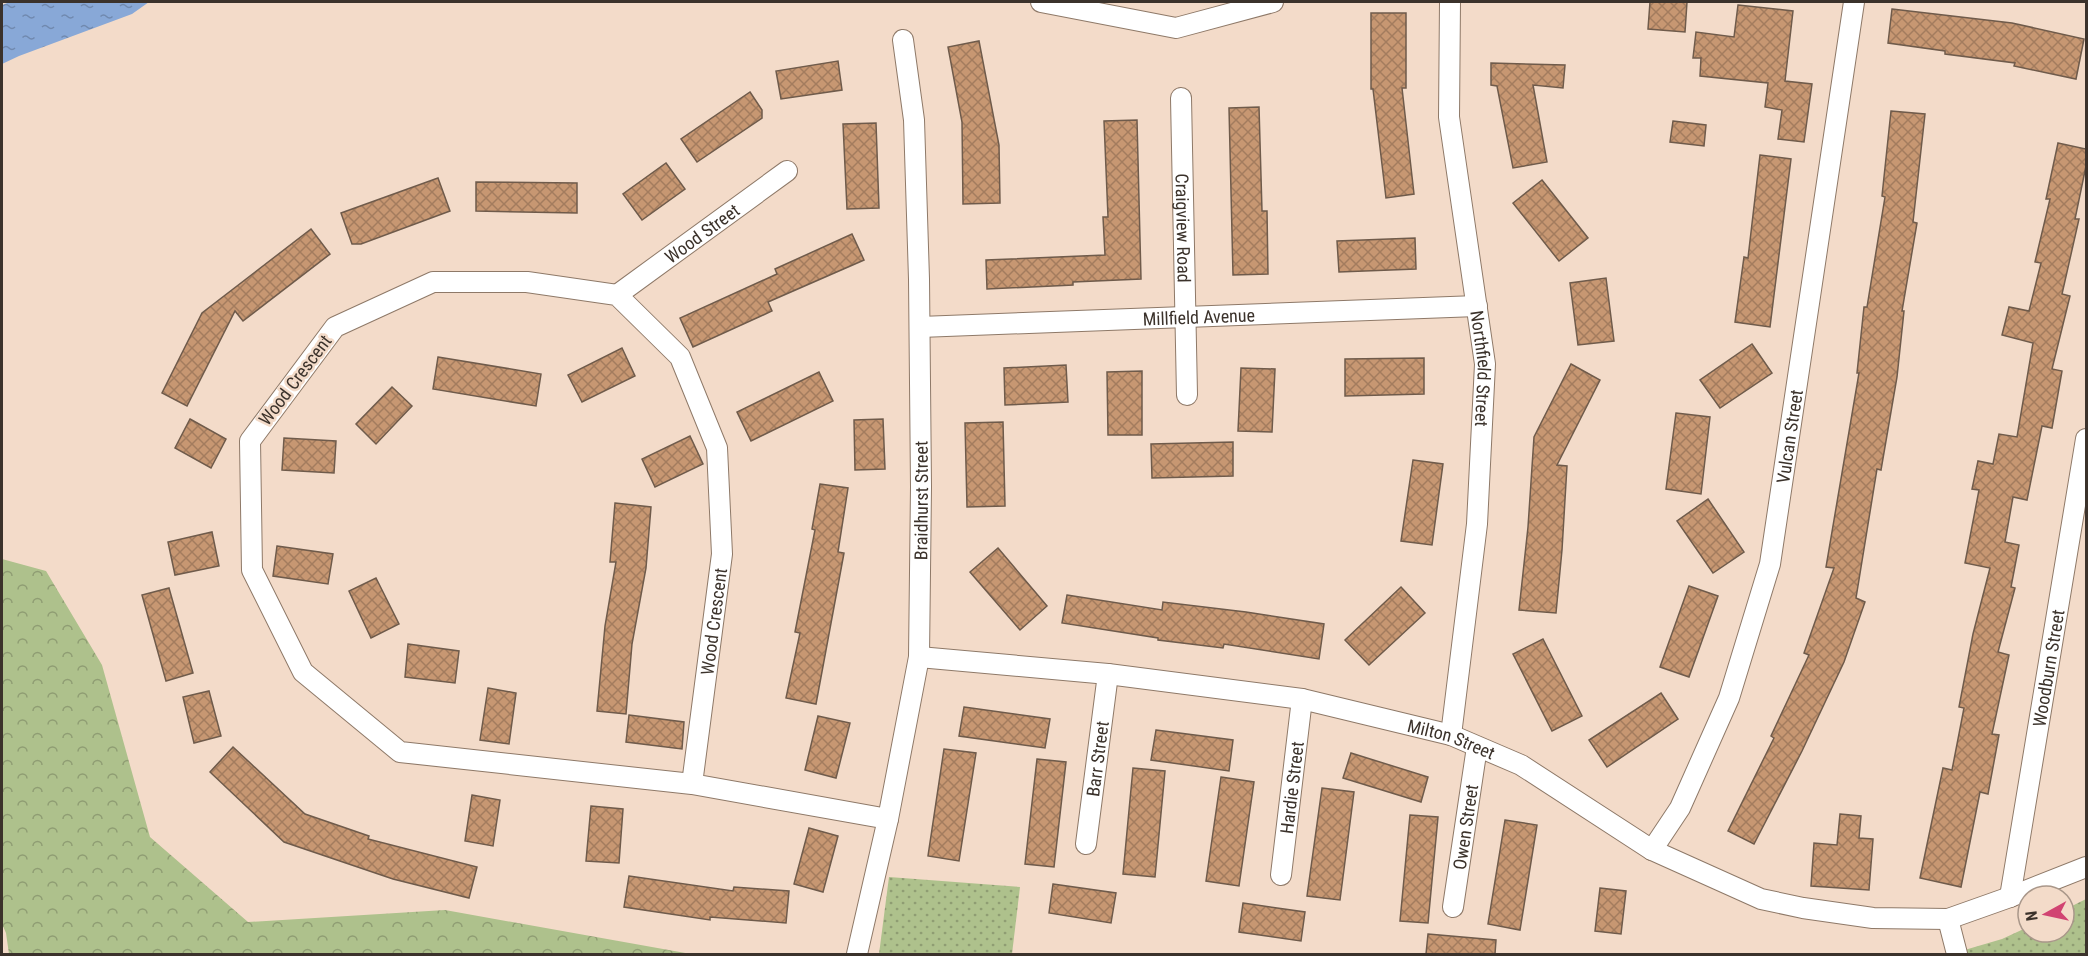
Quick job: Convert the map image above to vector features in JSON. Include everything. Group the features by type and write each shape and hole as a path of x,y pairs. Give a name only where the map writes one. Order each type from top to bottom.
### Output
{"street":[{"path":"1041,2 1176,28 1273,2"},
{"name":"Northfield Street","path":"1450,2 1449,117 1485,363 1477,524 1451,735"},
{"name":"Vulcan Street","path":"1652,850 1680,808 1729,698 1770,564 1854,2"},
{"name":"Braidhurst Street","path":"857,954 888,819 919,657 920,327 914,120 903,40"},
{"name":"Craigview Road","path":"1181,98 1187,395"},
{"name":"Wood Street","path":"617,295 787,171"},
{"name":"Wood Crescent","path":"692,784 722,554 717,448 680,357 617,295 528,282 433,282 335,327 250,441 252,570 303,672 400,752 692,784 888,819"},
{"name":"Millfield Avenue","path":"920,327 1478,306"},
{"name":"Woodburn Street","path":"2010,897 2086,440"},
{"name":"Milton Street","path":"919,657 1108,674 1302,699 1451,735 1521,765 1652,850 1761,899 1803,908 1873,918 1948,919 2086,867"},
{"name":"Barr Street","path":"1086,844 1108,674"},
{"name":"Hardie Street","path":"1281,875 1302,699"},
{"name":"Owen Street","path":"1453,907 1478,747"},
{"path":"1948,919 1957,954"}],"green space":[{"path":"2,559 46,571 102,665 150,837 248,922 445,910 691,954 9,954 6,933 2,924"},
{"path":"889,877 1020,887 1012,954 879,954"},
{"path":"2086,899 2086,954 1951,954 2016,933 2016,944 2076,944 2076,904"}],"water":[{"path":"10,2 149,2 132,14 2,64 2,5"}],"building":[{"path":"1650,2 1687,2 1685,32 1648,29"},
{"path":"1738,5 1793,11 1785,81 1812,84 1804,142 1778,139 1782,110 1765,107 1768,83 1700,76 1701,58 1693,58 1696,32 1734,37"},
{"path":"1892,9 2012,23 2084,39 2076,79 2014,66 2015,63 1945,54 1945,51 1888,43"},
{"path":"1371,13 1406,13 1406,88 1402,88 1414,194 1386,198 1373,89 1371,89"},
{"path":"979,41 999,145 1000,203 963,204 962,122 948,47"},
{"path":"838,61 842,90 781,99 776,71"},
{"path":"1491,63 1565,65 1563,88 1533,85 1547,162 1513,168 1497,86 1491,85"},
{"path":"750,92 762,110 762,118 697,162 681,139"},
{"path":"1259,107 1262,211 1267,211 1268,274 1233,275 1229,108"},
{"path":"1891,111 1925,114 1913,222 1917,223 1902,311 1904,311 1897,377 1881,470 1877,469 1856,598 1865,602 1844,662 1802,751 1754,844 1728,831 1774,738 1771,736 1809,655 1804,653 1834,568 1826,567 1859,373 1857,373 1864,307 1867,307 1885,197 1882,196"},
{"path":"1137,120 1141,279 987,289 986,260 1105,255 1103,217 1108,217 1104,121"},
{"path":"1673,121 1706,125 1704,146 1670,142"},
{"path":"876,123 879,208 847,209 843,124"},
{"path":"2058,143 2086,149 2086,166 2075,219 2079,219 2062,294 2070,296 2052,369 2062,371 2052,428 2042,426 2027,500 2013,497 2005,542 2019,545 2011,587 2015,588 1998,652 2009,655 1992,734 1999,735 1988,794 1980,792 1961,887 1920,878 1943,768 1952,770 1964,708 1959,707 1973,634 1990,568 1965,563 1979,490 1972,489 1978,461 1993,464 1999,434 2017,437 2033,343 2002,335 2009,307 2029,311 2041,263 2035,262 2050,199 2046,199"},
{"path":"1760,155 1791,159 1770,327 1735,322 1744,257 1748,258"},
{"path":"666,163 685,189 642,220 623,194"},
{"path":"438,178 450,211 361,244 352,244 341,213"},
{"path":"1542,180 1588,238 1559,261 1513,203"},
{"path":"476,182 577,183 577,213 476,211"},
{"path":"311,229 330,254 243,321 235,311 187,406 162,393 202,313"},
{"path":"852,234 864,260 768,302 772,311 693,347 680,318 777,274 775,269"},
{"path":"1415,238 1416,269 1339,272 1337,241"},
{"path":"1606,278 1614,341 1578,345 1570,283"},
{"path":"1752,344 1772,373 1720,408 1700,380"},
{"path":"622,348 635,376 582,402 568,375"},
{"path":"438,357 541,374 536,406 433,389"},
{"path":"1424,358 1424,394 1345,396 1345,359"},
{"path":"1571,364 1600,380 1557,465 1567,466 1556,613 1519,610 1534,437"},
{"path":"1066,365 1068,402 1005,405 1004,368"},
{"path":"1241,368 1275,369 1272,432 1238,431"},
{"path":"1142,371 1142,435 1108,435 1107,372"},
{"path":"819,372 833,401 751,441 737,412"},
{"path":"392,387 412,406 376,444 356,424"},
{"path":"1676,413 1710,417 1701,494 1666,489"},
{"path":"190,419 226,439 211,468 175,448"},
{"path":"883,419 885,469 855,470 854,420"},
{"path":"1003,422 1005,506 967,507 965,423"},
{"path":"690,436 703,464 655,487 642,459"},
{"path":"284,438 336,441 334,473 282,470"},
{"path":"1233,442 1233,476 1152,478 1151,444"},
{"path":"1413,460 1443,464 1432,545 1401,541"},
{"path":"820,484 848,488 838,552 844,553 816,704 786,698 800,633 795,632 815,530 812,529"},
{"path":"1708,499 1744,552 1713,573 1677,521"},
{"path":"615,503 651,507 646,568 632,644 626,714 597,711 605,626 616,562 610,562"},
{"path":"212,532 219,566 175,575 168,542"},
{"path":"277,546 333,554 328,584 273,576"},
{"path":"998,548 1047,606 1020,630 970,572"},
{"path":"376,578 399,624 371,638 349,591"},
{"path":"1689,586 1718,596 1689,677 1660,667"},
{"path":"1401,587 1425,613 1369,665 1345,640"},
{"path":"169,588 193,673 166,681 142,595"},
{"path":"1067,595 1162,610 1163,602 1324,624 1319,659 1224,644 1223,648 1158,640 1158,638 1062,623"},
{"path":"1543,639 1582,716 1552,731 1513,654"},
{"path":"408,644 459,651 455,683 405,677"},
{"path":"488,688 516,693 509,744 480,740"},
{"path":"209,691 221,736 194,743 183,697"},
{"path":"1661,693 1678,719 1607,767 1589,740"},
{"path":"964,707 1050,719 1045,748 959,736"},
{"path":"629,715 684,722 682,749 626,742"},
{"path":"818,716 850,723 836,778 805,770"},
{"path":"1156,730 1233,740 1229,771 1151,760"},
{"path":"233,747 305,814 369,836 368,839 477,867 469,898 393,879 284,842 210,772"},
{"path":"944,749 976,753 959,861 928,856"},
{"path":"1351,753 1428,777 1421,802 1343,778"},
{"path":"1037,759 1066,762 1054,867 1025,864"},
{"path":"1133,768 1165,771 1155,877 1123,874"},
{"path":"1221,777 1254,782 1239,886 1206,881"},
{"path":"1322,788 1354,792 1340,900 1307,896"},
{"path":"472,795 500,800 493,846 465,841"},
{"path":"591,806 623,809 619,863 586,861"},
{"path":"1840,814 1861,816 1859,838 1873,839 1869,890 1811,886 1814,843 1837,845"},
{"path":"1410,815 1438,817 1428,923 1400,921"},
{"path":"1505,820 1537,825 1520,930 1488,924"},
{"path":"809,828 838,836 823,892 794,884"},
{"path":"629,876 733,891 734,887 789,891 786,923 710,917 710,920 624,907"},
{"path":"1053,884 1116,893 1111,923 1049,913"},
{"path":"1600,888 1626,891 1621,934 1595,931"},
{"path":"1243,903 1305,912 1301,941 1239,932"},
{"path":"1428,934 1496,940 1495,954 1426,954"}]}
